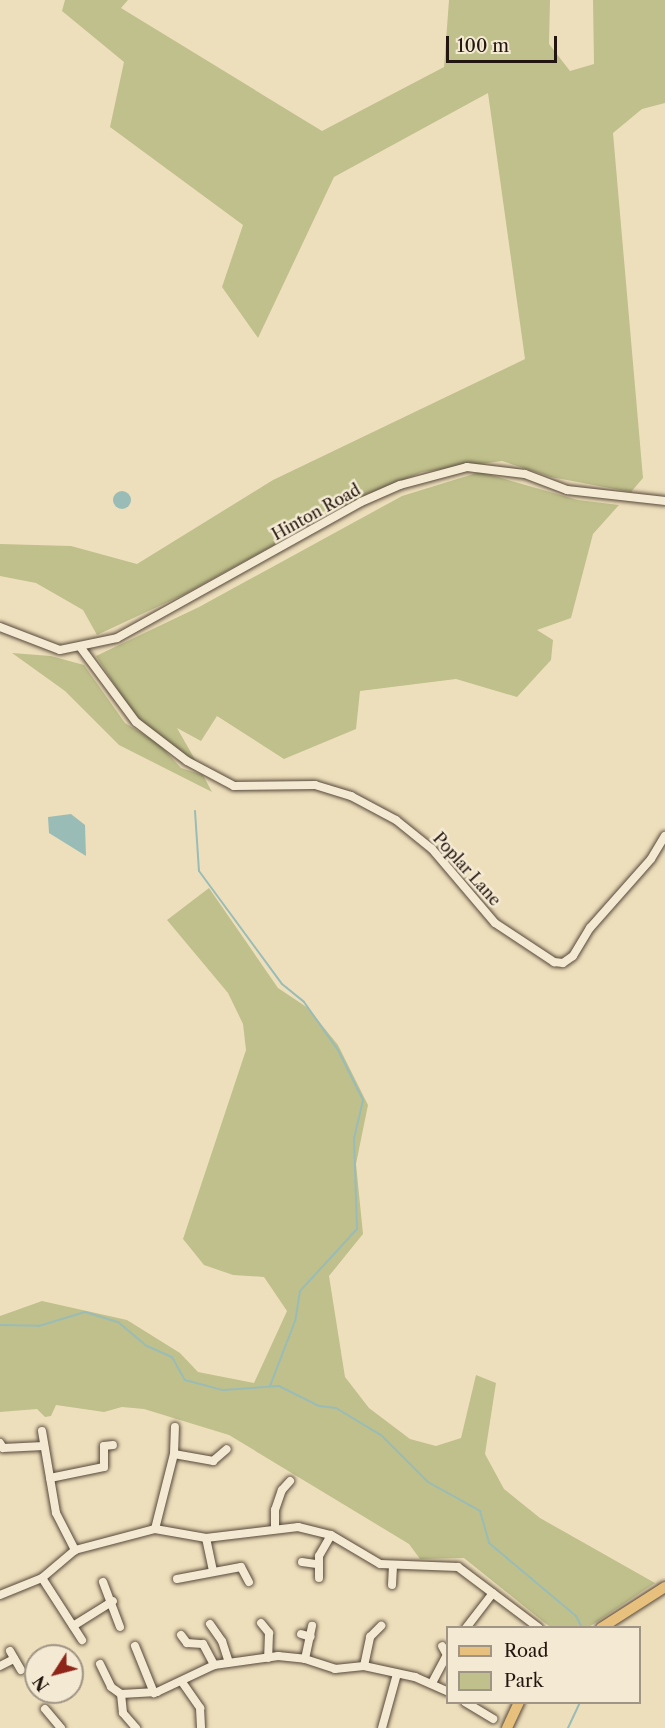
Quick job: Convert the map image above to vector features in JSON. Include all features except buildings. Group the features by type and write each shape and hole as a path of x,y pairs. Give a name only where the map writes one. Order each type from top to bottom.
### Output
{"main road":[{"path":"604,1626 665,1587"},
{"path":"507,1728 518,1704"}],"street":[{"name":"Hinton Road","path":"0,627 48,648 81,648 144,626 361,502 400,485 467,467 525,474 567,490 665,501"},
{"name":"Poplar Lane","path":"81,648 136,722 194,766 234,786 315,785 351,796 396,820 439,856 495,923 544,959 563,963 577,951 609,904 651,859 665,836"},
{"path":"154,1529 174,1454 176,1427"},
{"path":"42,1431 56,1513 75,1550"},
{"path":"50,1478 109,1467 108,1445"},
{"path":"1,1447 44,1446"},
{"path":"174,1454 214,1466 227,1449"},
{"path":"275,1527 275,1510 282,1490 290,1481"},
{"path":"0,1595 42,1578 75,1550 154,1529 206,1538 275,1527 298,1527 331,1535 380,1564 458,1567 536,1626"},
{"path":"319,1578 317,1564 331,1535"},
{"path":"206,1538 213,1571"},
{"path":"302,1562 317,1564"},
{"path":"392,1585 393,1566"},
{"path":"177,1579 241,1567 249,1582"},
{"path":"42,1578 82,1640"},
{"path":"103,1582 113,1601 120,1627"},
{"path":"468,1626 494,1593"},
{"path":"73,1626 113,1601"},
{"path":"261,1623 269,1633 268,1658"},
{"path":"210,1624 222,1641 229,1662"},
{"path":"305,1659 312,1626"},
{"path":"364,1666 370,1637 381,1626"},
{"path":"301,1634 310,1636"},
{"path":"181,1635 187,1643 203,1644 213,1665"},
{"path":"135,1646 154,1693"},
{"path":"442,1646 446,1653"},
{"path":"0,1666 12,1655 21,1670"},
{"path":"432,1683 446,1657"},
{"path":"100,1664 111,1687 121,1694 154,1693 182,1682 195,1671 213,1665 268,1658 305,1659 335,1669 364,1666 432,1683 446,1691"},
{"path":"382,1728 397,1674"},
{"path":"182,1682 200,1708 201,1728"},
{"path":"121,1694 123,1713 136,1728"},
{"path":"467,1704 493,1719"},
{"path":"45,1709 61,1728"}],"green space":[{"path":"65,0 128,0 121,8 322,131 444,67 449,0 550,0 549,44 570,71 594,64 593,0 665,0 665,103 642,109 613,133 643,478 631,492 551,477 502,461 422,472 350,503 185,594 97,635 83,610 36,583 0,576 0,544 71,546 137,564 273,480 525,359 488,93 334,177 258,338 222,287 243,225 110,127 124,62 62,11"},
{"path":"480,472 578,500 619,505 593,534 571,618 537,630 553,640 551,660 517,697 456,679 360,691 356,729 284,759 217,716 201,741 177,728 197,763 134,715 96,656 199,607 402,496"},
{"path":"12,653 51,656 84,665 125,723 159,744 181,768 203,775 212,792 119,745 65,691"},
{"path":"209,888 278,988 308,1008 338,1045 368,1105 356,1164 363,1234 329,1276 345,1377 369,1408 410,1439 436,1446 461,1438 476,1375 496,1383 485,1454 504,1489 540,1518 655,1583 590,1626 549,1626 464,1558 420,1559 409,1544 229,1435 144,1409 122,1407 104,1412 56,1405 51,1416 45,1417 37,1409 0,1412 0,1316 42,1301 127,1320 180,1353 198,1372 254,1383 287,1311 264,1277 233,1275 204,1265 183,1239 246,1050 243,1024 228,993 167,920"}],"water":[{"path":"122,491 128,494 131,500 128,506 122,509 116,506 113,500 116,494"},
{"path":"71,814 85,825 86,856 49,833 48,817"}],"waterway":[{"path":"195,811 199,871 282,984 304,1002 338,1050 363,1100 354,1138 357,1229 300,1291 295,1321 270,1386"},
{"path":"0,1325 39,1326 85,1312 118,1322 147,1346 172,1357 185,1380 223,1390 279,1386 319,1406 336,1408 381,1435 428,1482 480,1511 489,1543 576,1616 581,1626"},
{"path":"568,1728 579,1704"}]}
